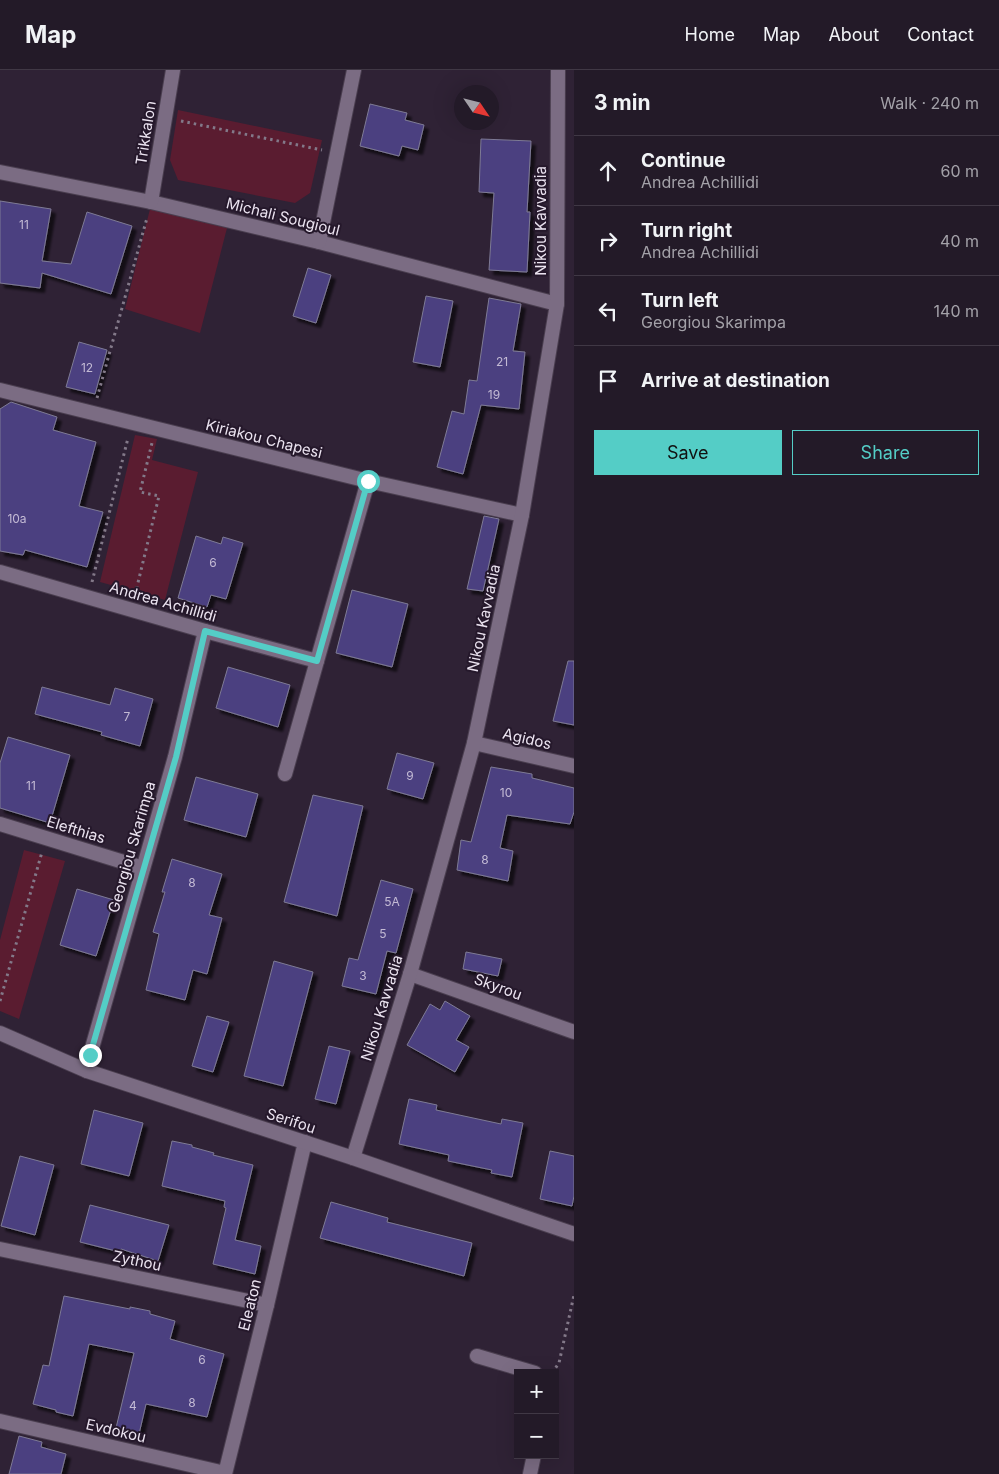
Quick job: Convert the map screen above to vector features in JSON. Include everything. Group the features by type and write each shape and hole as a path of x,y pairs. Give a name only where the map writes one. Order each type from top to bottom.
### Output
{"street":[{"name":"Trikkalon","path":"151,202 173,70"},
{"path":"319,242 354,70"},
{"name":"Nikou Kavvadia","path":"352,1158 410,974 474,743 522,515 557,304 558,70"},
{"name":"Michali Sougioul","path":"0,172 151,202 319,242 557,304"},
{"name":"Kiriakou Chapesi","path":"0,390 368,481 522,515"},
{"path":"285,774 368,481"},
{"name":"Andrea Achillidi","path":"0,572 317,661"},
{"name":"Georgiou Skarimpa","path":"87,1071 176,757 205,631"},
{"name":"Agidos","path":"474,743 574,766"},
{"name":"Elefthias","path":"0,824 143,868"},
{"name":"Skyrou","path":"410,974 574,1032"},
{"name":"Serifou","path":"0,1033 87,1071 305,1142 574,1234"},
{"name":"Eleaton","path":"225,1474 305,1142"},
{"name":"Zythou","path":"0,1249 267,1305"},
{"path":"477,1356 521,1369"},
{"name":"Evdokou","path":"0,1421 225,1474"},
{"path":"530,1474 533,1459"}],"path":[{"path":"165,118 338,153"},
{"path":"93,413 151,202"},
{"path":"88,598 132,423"},
{"path":"132,610 159,496 140,492 155,429"},
{"path":"0,1001 46,838"},
{"path":"555,1369 559,1363 574,1295"}],"shaded area":[{"path":"178,110 322,140 310,193 295,203 178,180 170,160"},
{"path":"150,209 227,228 200,333 125,309"},
{"path":"135,435 157,439 152,460 198,472 165,600 100,582"},
{"path":"24,850 65,861 19,1019 0,1011 0,940"}],"building":[{"path":"370,104 407,113 405,120 424,125 418,150 402,146 399,156 360,146"},
{"path":"481,139 531,141 527,212 530,212 527,272 489,270 494,193 479,192"},
{"path":"0,201 51,209 42,261 71,264 87,212 132,226 111,294 42,273 40,288 0,283"},
{"path":"308,268 331,275 316,323 293,316"},
{"path":"426,296 453,301 440,367 413,362"},
{"path":"489,298 521,304 513,351 525,352 519,409 481,405 463,474 437,467 452,411 464,414 469,380 477,381"},
{"path":"79,342 107,350 95,394 66,387"},
{"path":"11,402 57,417 53,430 96,442 79,506 103,512 87,567 25,550 23,555 0,551 0,409"},
{"path":"484,516 499,519 483,591 467,589"},
{"path":"196,536 221,544 223,537 243,543 226,599 211,595 207,607 178,598"},
{"path":"352,590 408,604 392,667 336,653"},
{"path":"568,661 574,661 574,725 553,721"},
{"path":"228,667 290,685 278,727 216,708"},
{"path":"42,687 110,705 115,688 153,699 140,746 101,735 102,732 35,714"},
{"path":"8,737 70,755 50,823 0,808 0,763"},
{"path":"397,753 434,763 423,799 387,789"},
{"path":"491,767 532,774 532,778 574,788 574,812 570,824 507,815 500,848 513,851 508,881 457,870 461,840 471,842"},
{"path":"196,777 258,794 246,837 184,820"},
{"path":"313,795 363,806 337,916 284,902"},
{"path":"172,859 222,874 209,915 222,918 207,974 193,970 185,1000 146,990 159,934 153,932 165,892 162,892"},
{"path":"381,880 413,889 396,953 387,951 376,994 342,986 349,958 358,960"},
{"path":"77,889 114,900 96,956 60,945"},
{"path":"466,952 502,959 498,976 463,969"},
{"path":"274,961 313,972 283,1086 244,1076"},
{"path":"445,1001 470,1016 456,1040 469,1047 455,1072 407,1045 430,1004 440,1010"},
{"path":"207,1016 229,1022 213,1072 192,1066"},
{"path":"329,1046 350,1051 336,1104 315,1099"},
{"path":"409,1099 437,1105 436,1110 501,1124 502,1119 523,1123 512,1177 491,1173 492,1170 448,1161 449,1155 399,1144"},
{"path":"94,1110 143,1123 129,1176 81,1164"},
{"path":"172,1141 192,1145 192,1147 214,1153 213,1155 253,1165 235,1240 261,1246 255,1274 213,1264 226,1208 224,1207 225,1201 162,1186"},
{"path":"550,1151 574,1156 574,1196 572,1206 540,1199"},
{"path":"20,1156 54,1165 35,1235 1,1226"},
{"path":"331,1202 388,1218 387,1222 472,1243 464,1276 320,1238"},
{"path":"90,1205 169,1225 158,1261 121,1249 120,1252 80,1242"},
{"path":"64,1296 150,1311 150,1314 175,1321 170,1339 224,1354 207,1417 146,1404 139,1434 116,1428 134,1353 89,1344 73,1416 33,1404 43,1365 49,1366"},
{"path":"19,1436 42,1442 41,1447 66,1454 61,1474 9,1474"}],"route":[{"path":"90,1055 176,757 205,631 317,661 368,481"}]}
